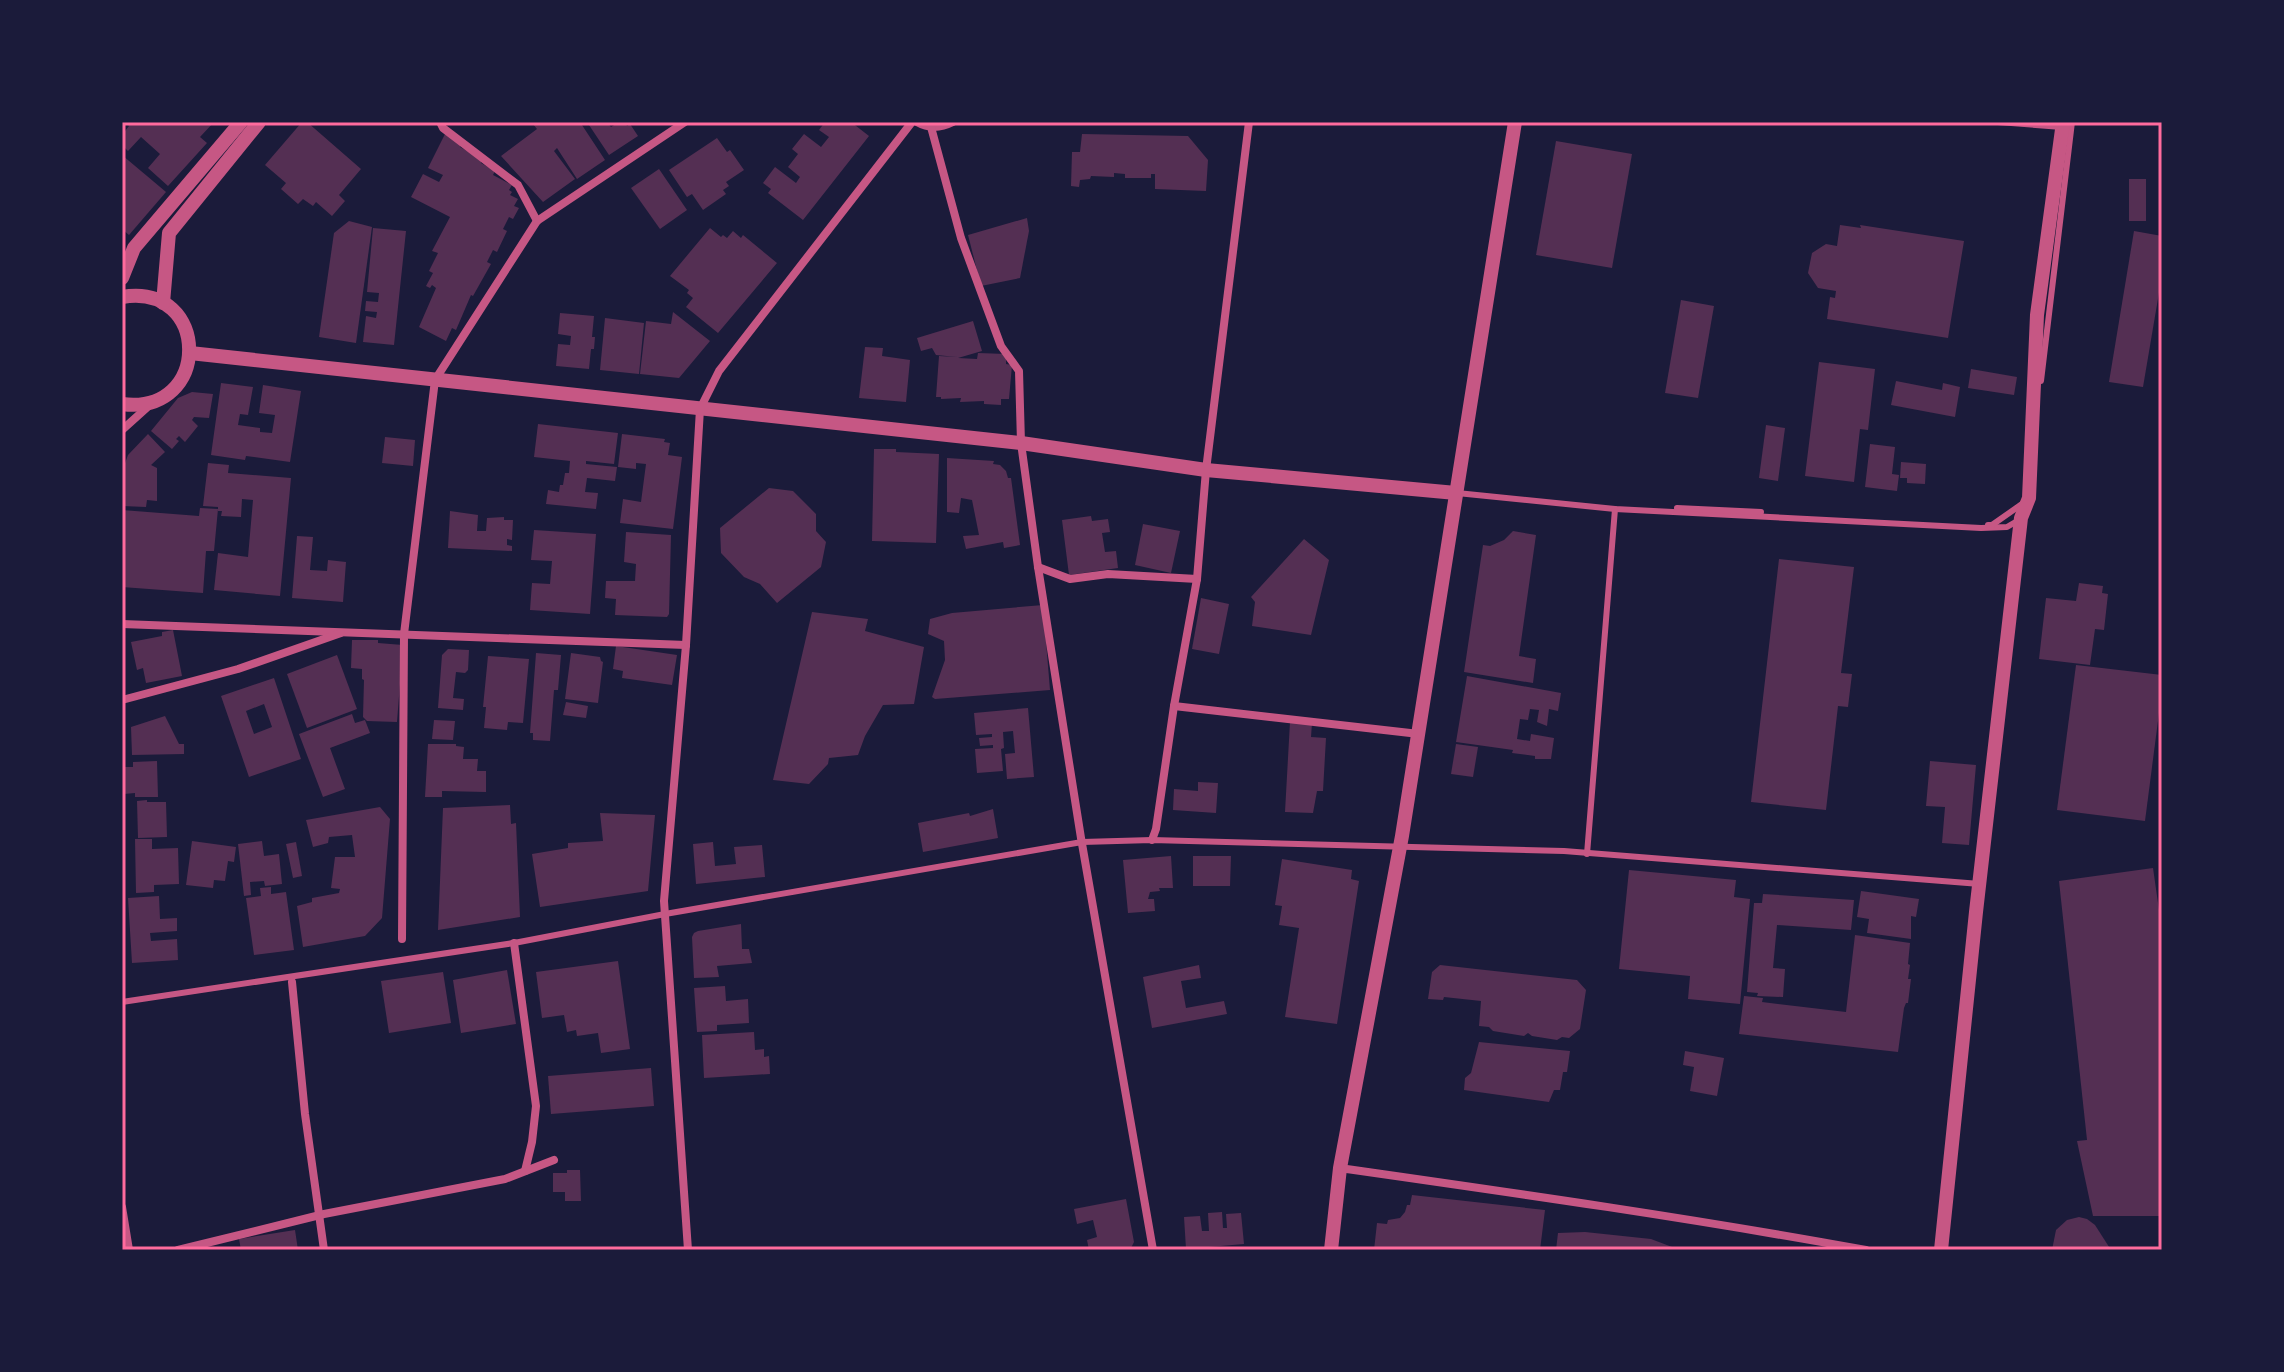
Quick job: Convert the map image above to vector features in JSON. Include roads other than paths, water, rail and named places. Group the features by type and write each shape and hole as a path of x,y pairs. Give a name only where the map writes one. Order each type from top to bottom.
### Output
{"street":[{"path":"122,278 134,248 241,122"},
{"path":"163,303 169,233 259,122"},
{"path":"440,122 443,128 518,185 537,221"},
{"path":"402,939 404,634 435,380 537,221 685,122"},
{"path":"688,1250 665,914 700,409 719,371 915,122 941,127 953,122"},
{"path":"1152,840 1197,579 1206,470 1249,122"},
{"path":"1331,1250 1340,1168 1419,734 1515,122"},
{"path":"2029,498 2037,315 2066,124"},
{"path":"931,127 961,238 1001,346 1019,371 1021,443 1038,567 1153,1250"},
{"path":"122,297 147,296 177,314 186,328 190,353 179,384 122,430"},
{"path":"190,353 1021,443 1206,470 1456,493"},
{"path":"122,404 153,403"},
{"path":"1941,1250 2021,518"},
{"path":"1038,567 1070,579 1108,574 1197,579"},
{"path":"122,624 686,645"},
{"path":"122,700 238,669 345,631"},
{"path":"1174,706 1419,734"},
{"path":"514,943 536,1106 525,1171"},
{"path":"292,982 305,1114 324,1250"},
{"path":"178,1250 320,1215 505,1179 554,1160"},
{"path":"1340,1168 1774,1233 1866,1250"},
{"path":"122,1207 129,1250"}],"lane":[{"path":"1998,122 2066,124"},
{"path":"1456,493 1615,509 1692,508 1992,525 2029,498"},
{"path":"1629,509 2007,527 2021,518 2029,498"},
{"path":"1587,854 1615,509"},
{"path":"122,1002 514,943 1082,842 1152,840 1564,851 1980,884"}]}
